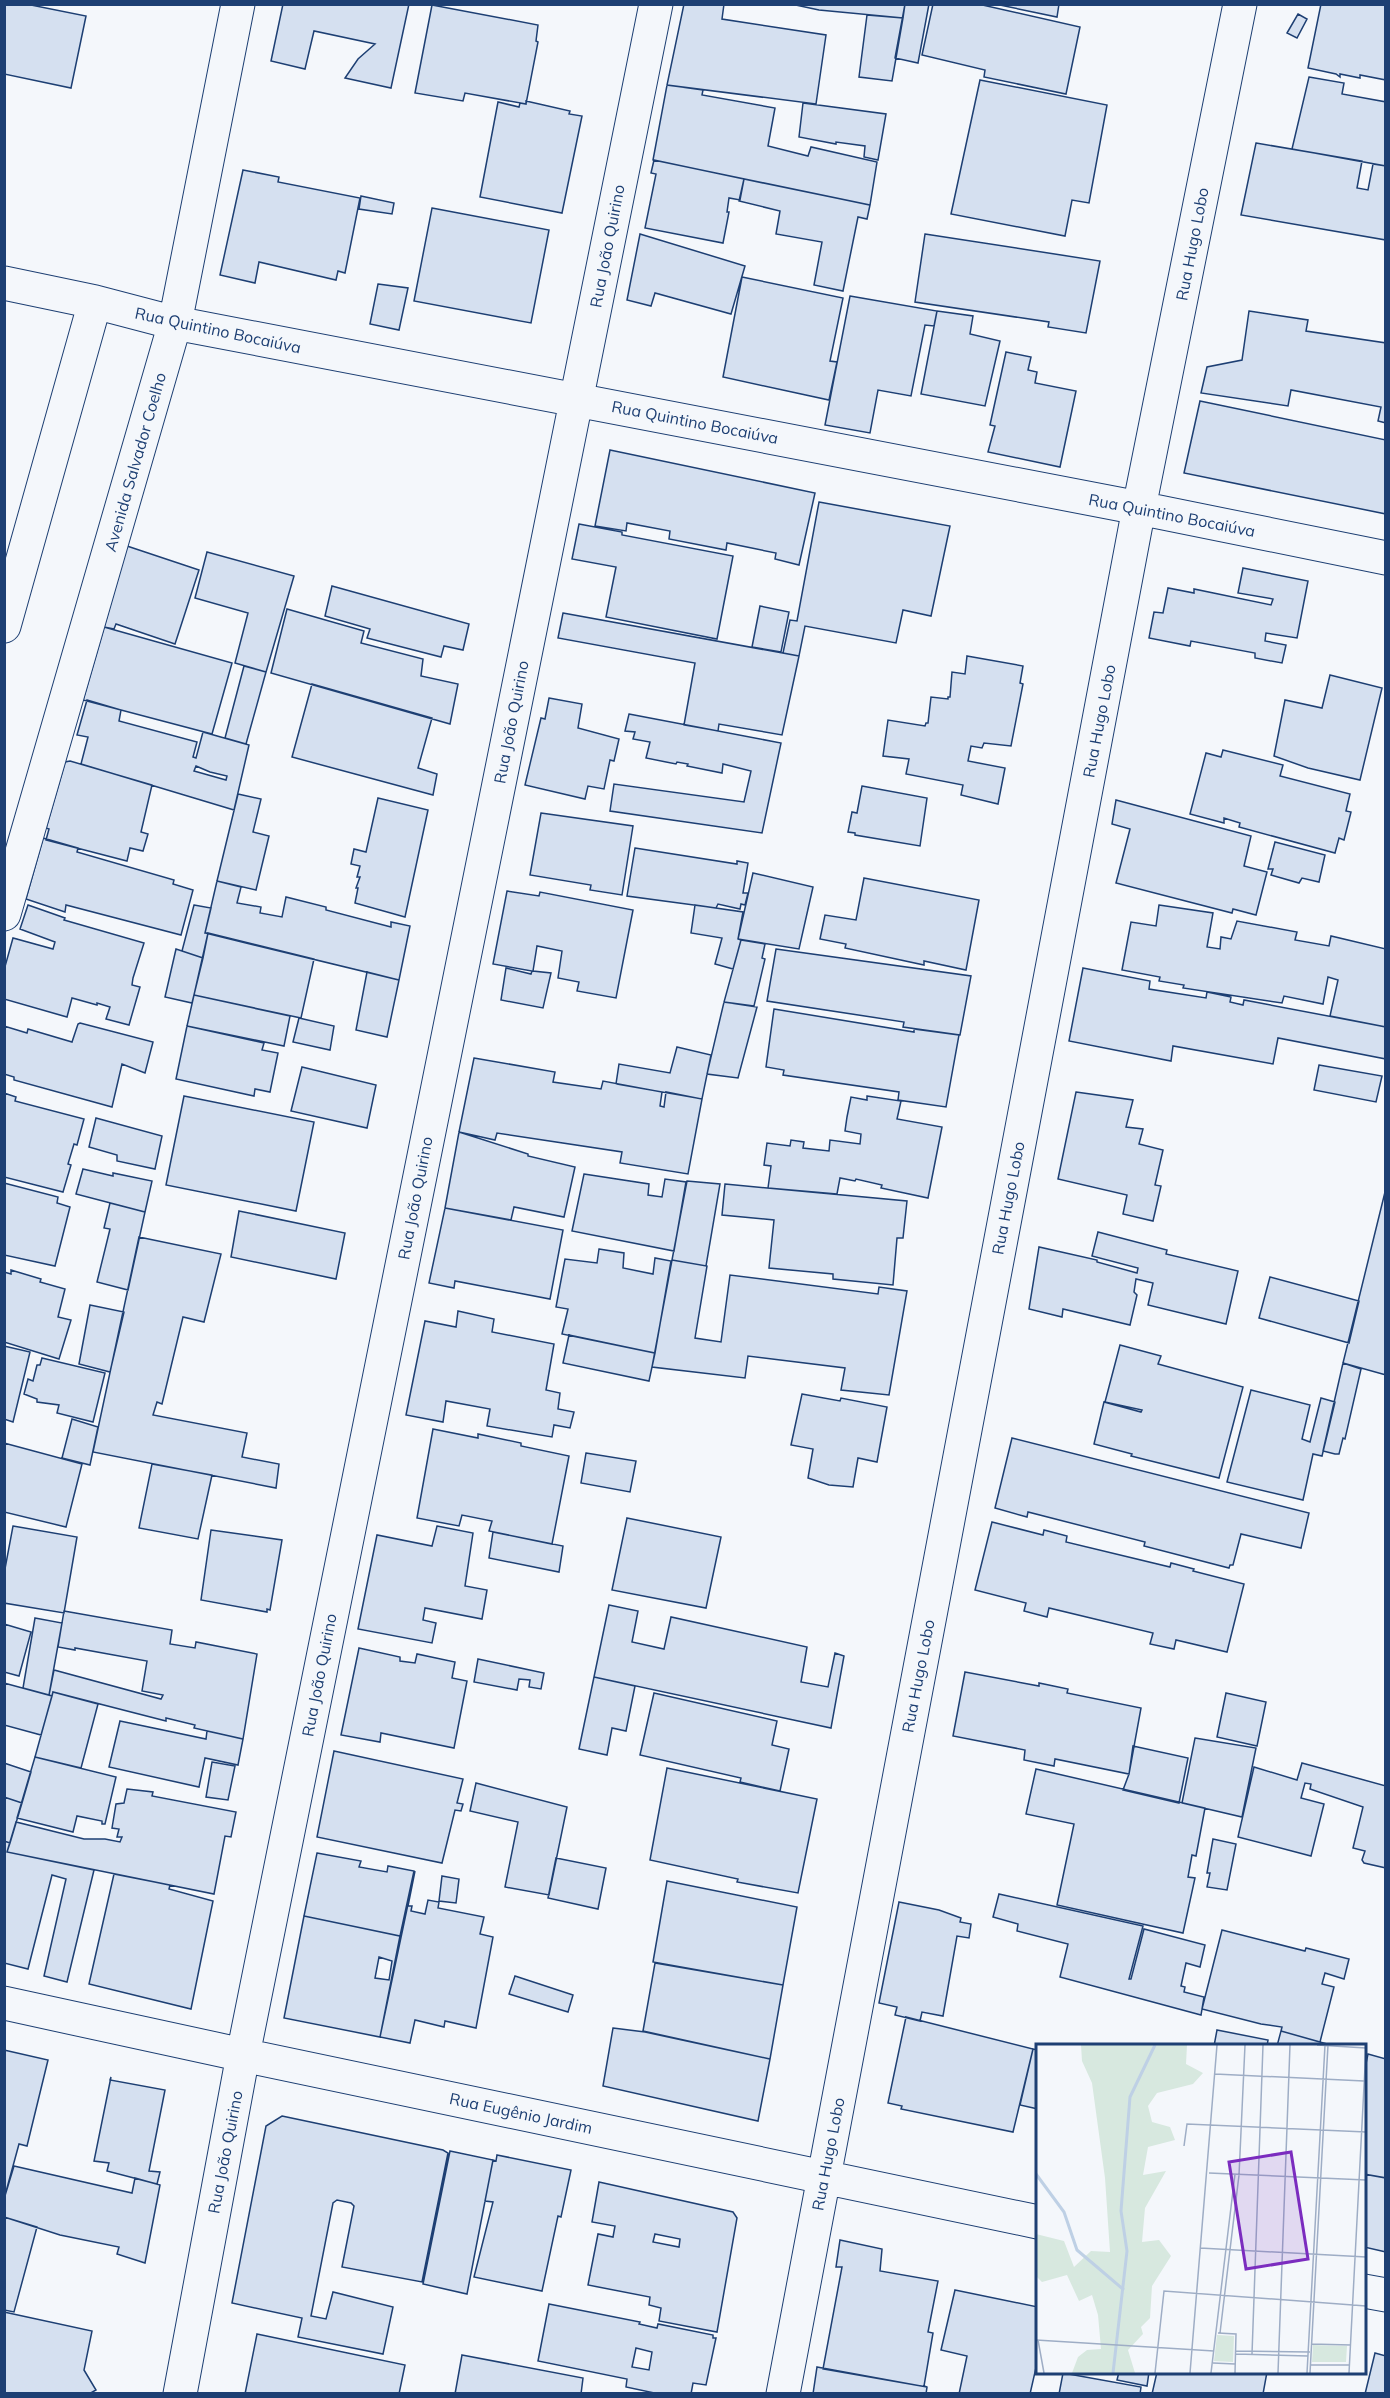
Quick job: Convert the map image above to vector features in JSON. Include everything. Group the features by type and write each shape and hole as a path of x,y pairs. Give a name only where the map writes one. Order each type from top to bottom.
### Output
{"street":[{"name":"Avenida Salvador Coelho","path":"4,914 175,323 238,4"},
{"name":"Rua João Quirino","path":"180,2394 243,2055 656,4"},
{"name":"Rua Hugo Lobo","path":"783,2394 1139,508 1240,4"},
{"name":"Rua Quintino Bocaiúva","path":"4,283 95,302 175,323 1139,508 1386,558"},
{"path":"4,626 95,302"},
{"name":"Rua Eugênio Jardim","path":"4,2003 1036,2222"},
{"path":"1366,2291 1386,2295"}],"building":[{"path":"4,4 26,4 86,16 71,88 4,74"},
{"path":"283,4 409,4 391,88 345,78 358,59 375,44 314,31 305,69 271,61"},
{"path":"684,4 724,4 722,19 826,35 816,104 667,85"},
{"path":"791,4 905,4 903,18 819,10"},
{"path":"905,4 929,4 918,63 895,58"},
{"path":"933,4 978,4 1080,27 1066,94 984,77 985,70 922,55"},
{"path":"995,4 1059,4 1057,17"},
{"path":"1321,4 1386,4 1386,80 1360,75 1360,78 1340,74 1340,77 1336,74 1308,68"},
{"path":"432,5 538,25 536,41 538,42 526,104 465,93 463,101 415,93"},
{"path":"1298,14 1307,19 1297,38 1287,33"},
{"path":"867,15 903,18 892,81 859,77"},
{"path":"1309,77 1344,83 1342,94 1386,102 1386,166 1292,149"},
{"path":"980,80 1107,105 1089,203 1072,200 1065,236 951,214"},
{"path":"667,85 703,90 702,95 775,108 768,146 808,156 811,147 877,162 870,205 653,160"},
{"path":"526,101 582,116 562,213 480,197 498,102 519,107 520,103 526,104"},
{"path":"803,103 886,114 878,160 864,157 865,146 836,142 836,144 799,137"},
{"path":"1256,143 1362,161 1357,188 1368,190 1373,164 1386,166 1386,240 1241,215"},
{"path":"654,160 744,179 740,200 729,198 727,212 729,212 723,243 645,228 656,174 651,173"},
{"path":"243,170 279,177 278,182 360,198 345,273 338,271 336,280 259,262 255,283 220,275"},
{"path":"744,179 870,205 867,219 858,217 843,291 814,285 822,242 776,234 780,211 739,201"},
{"path":"361,196 394,203 392,214 359,209"},
{"path":"432,208 549,230 531,323 414,301"},
{"path":"640,234 745,266 731,314 655,293 651,306 627,300"},
{"path":"925,234 1100,261 1086,333 1048,327 1049,322 915,302"},
{"path":"742,277 843,298 830,361 837,362 829,400 723,377"},
{"path":"378,284 408,288 399,330 370,324"},
{"path":"850,296 937,311 934,326 925,325 911,396 878,390 870,433 825,425"},
{"path":"937,311 973,316 970,334 1000,341 985,406 921,394"},
{"path":"1249,311 1308,320 1306,331 1386,343 1386,423 1378,421 1381,407 1291,390 1288,406 1201,393 1207,367 1242,360"},
{"path":"1006,352 1031,357 1028,370 1037,372 1035,383 1076,391 1060,467 988,452 995,426 990,425"},
{"path":"1200,401 1386,440 1386,514 1184,473"},
{"path":"610,450 815,493 799,565 775,559 776,553 727,543 726,550 669,539 670,531 627,523 626,531 595,526"},
{"path":"819,502 950,526 931,616 903,610 896,643 805,626 799,656 783,653 790,620 797,621"},
{"path":"579,524 622,532 622,535 733,556 717,639 606,617 616,567 572,559"},
{"path":"127,546 199,570 175,644 116,624 114,629 104,627"},
{"path":"207,552 294,576 266,672 235,663 248,613 195,598"},
{"path":"1243,568 1308,581 1297,638 1266,633 1265,641 1286,645 1282,663 1255,658 1255,653 1191,641 1190,646 1149,638 1154,612 1163,613 1168,588 1194,593 1194,589 1271,605 1273,599 1238,593"},
{"path":"332,586 469,624 463,650 444,646 441,657 367,638 370,629 325,616"},
{"path":"760,606 789,612 781,652 752,647"},
{"path":"287,609 364,631 361,643 423,659 421,676 458,684 450,724 271,673"},
{"path":"563,613 799,656 782,735 719,724 718,731 684,725 695,663 558,638"},
{"path":"104,627 232,663 212,734 83,700"},
{"path":"967,656 1023,666 1020,683 1023,684 1011,746 984,743 982,748 971,746 968,761 1005,768 998,804 961,795 963,785 906,774 909,759 883,756 888,720 925,726 928,723 931,697 948,699 950,697 952,672 965,674"},
{"path":"244,666 266,672 246,744 225,738"},
{"path":"1330,675 1382,688 1360,780 1308,768 1274,756 1285,700 1322,708"},
{"path":"312,684 432,718 418,768 437,774 433,795 292,757"},
{"path":"549,698 582,704 578,728 619,739 614,761 610,760 604,789 588,786 585,799 525,785 541,718 545,719"},
{"path":"87,700 121,710 119,721 197,742 193,757 196,758 203,732 249,745 234,810 81,764 88,737 77,735","holes":["196,766 227,776 226,780 194,771"]},
{"path":"629,714 781,743 762,833 610,811 614,784 744,802 751,771 723,764 722,773 687,766 688,764 646,758 650,742 633,739 635,732 625,731"},
{"path":"1223,750 1283,765 1280,776 1350,794 1346,811 1351,812 1344,840 1339,838 1335,853 1239,827 1240,823 1224,818 1224,823 1190,814 1206,753 1221,757"},
{"path":"70,761 152,785 141,832 148,834 143,851 130,848 127,861 46,840 49,829 46,828 65,762"},
{"path":"862,786 927,798 920,846 848,832 852,812 857,813"},
{"path":"238,794 261,799 253,832 269,836 256,890 217,881"},
{"path":"378,798 428,810 405,917 355,903 360,866 351,864 354,849 366,852"},
{"path":"1116,800 1251,836 1244,866 1267,872 1256,915 1233,909 1232,913 1116,883 1130,829 1112,824"},
{"path":"541,813 633,826 622,895 590,890 591,885 530,875"},
{"path":"43,838 78,848 77,852 174,880 173,884 193,890 181,935 66,905 65,912 26,899"},
{"path":"1275,842 1325,855 1319,882 1302,878 1299,883 1271,875 1273,869 1268,869"},
{"path":"635,848 737,864 737,861 748,863 743,893 748,893 745,905 741,904 740,909 718,904 716,908 627,896"},
{"path":"753,873 813,887 799,949 738,939"},
{"path":"864,878 979,900 966,970 924,961 924,965 845,948 846,944 820,939 825,915 856,920"},
{"path":"217,881 241,887 237,903 261,907 260,913 282,917 286,897 391,927 391,922 410,926 399,980 205,933"},
{"path":"507,891 539,896 540,892 633,910 616,998 577,991 579,982 558,978 562,951 537,946 533,971 551,973 543,1008 501,1000 506,968 531,974 532,971 493,964"},
{"path":"28,905 65,918 64,920 144,943 133,978 132,985 140,987 129,1025 106,1019 110,1007 97,1003 97,1005 72,998 67,1017 4,999 4,970 13,938 53,949 55,942 20,929"},
{"path":"194,905 211,908 205,933 208,933 203,958 182,951"},
{"path":"695,905 743,912 738,939 741,940 733,969 715,964 722,938 691,933"},
{"path":"1159,905 1213,913 1207,947 1220,949 1221,937 1231,939 1237,921 1297,932 1295,940 1329,946 1331,936 1386,949 1386,1027 1330,1016 1338,980 1328,977 1323,1004 1284,996 1282,1003 1183,988 1184,985 1159,981 1160,977 1122,970 1131,922 1156,926"},
{"path":"208,933 314,959 301,1018 194,995"},
{"path":"741,940 765,944 762,958 765,959 754,1006 724,1002"},
{"path":"176,949 203,958 192,1003 165,997"},
{"path":"776,949 971,976 960,1035 903,1027 904,1022 767,1001"},
{"path":"1083,968 1150,981 1149,989 1206,998 1207,992 1231,997 1230,1002 1243,1005 1244,1000 1386,1027 1386,1059 1278,1038 1273,1064 1173,1046 1171,1061 1069,1041"},
{"path":"367,972 399,980 387,1037 356,1030"},
{"path":"194,995 290,1016 284,1046 187,1026"},
{"path":"724,1002 757,1007 738,1078 707,1074"},
{"path":"774,1009 914,1032 914,1029 959,1035 946,1107 898,1100 899,1092 783,1075 784,1070 766,1067"},
{"path":"299,1018 334,1026 330,1050 293,1042"},
{"path":"80,1023 153,1042 145,1073 122,1064 112,1107 14,1080 14,1077 4,1074 4,1026 27,1033 28,1029 72,1042"},
{"path":"187,1026 264,1043 262,1050 278,1053 270,1092 255,1089 254,1096 176,1079"},
{"path":"677,1047 711,1055 702,1099 616,1084 619,1064 670,1073"},
{"path":"474,1058 555,1072 553,1082 601,1089 603,1081 662,1092 660,1106 664,1107 666,1092 702,1099 688,1174 620,1163 622,1152 497,1133 495,1140 459,1132"},
{"path":"1319,1065 1382,1076 1376,1102 1314,1090"},
{"path":"302,1067 376,1085 367,1128 291,1111"},
{"path":"1076,1092 1133,1100 1126,1127 1143,1129 1139,1144 1163,1150 1155,1185 1161,1186 1153,1221 1123,1214 1127,1195 1058,1179"},
{"path":"4,1093 16,1097 15,1101 84,1119 77,1145 74,1144 68,1164 71,1165 63,1192 4,1177"},
{"path":"184,1096 314,1122 296,1211 166,1185"},
{"path":"867,1096 901,1101 897,1119 942,1127 928,1198 881,1188 882,1185 856,1179 855,1181 840,1178 837,1194 768,1188 771,1166 764,1165 767,1143 790,1146 791,1140 804,1142 803,1148 829,1151 830,1140 860,1144 861,1134 845,1131 847,1117 851,1097 867,1100"},
{"path":"96,1118 162,1136 155,1169 117,1161 117,1155 89,1147"},
{"path":"459,1132 528,1154 528,1156 575,1167 564,1217 514,1207 511,1220 445,1208"},
{"path":"83,1169 152,1181 145,1212 76,1194"},
{"path":"584,1174 649,1184 648,1195 662,1197 665,1179 686,1182 674,1251 572,1231"},
{"path":"687,1181 720,1184 706,1266 672,1260"},
{"path":"4,1183 58,1197 57,1203 70,1207 55,1266 4,1255"},
{"path":"725,1184 907,1201 903,1238 897,1238 893,1285 833,1279 833,1274 769,1268 774,1220 722,1215"},
{"path":"1386,1193 1386,1375 1343,1363"},
{"path":"110,1203 145,1212 128,1290 97,1282 110,1229 104,1228"},
{"path":"445,1208 563,1230 550,1299 455,1281 454,1288 429,1283"},
{"path":"239,1211 345,1233 336,1279 231,1257"},
{"path":"1098,1232 1167,1250 1166,1254 1238,1271 1226,1324 1148,1305 1153,1283 1136,1279 1134,1292 1137,1295 1130,1325 1063,1309 1062,1317 1029,1309 1039,1247 1097,1260 1097,1262 1137,1273 1138,1268 1092,1256"},
{"path":"139,1237 221,1254 204,1322 183,1317 162,1404 157,1402 153,1415 247,1433 242,1457 279,1464 276,1488 93,1452"},
{"path":"599,1249 624,1253 623,1268 653,1274 655,1258 671,1261 655,1353 562,1334 568,1309 556,1307 565,1259 597,1263"},
{"path":"672,1260 707,1266 695,1338 721,1342 730,1275 878,1294 879,1287 907,1291 889,1395 841,1390 845,1368 748,1356 745,1378 652,1367"},
{"path":"11,1270 65,1289 58,1317 71,1320 59,1359 4,1342 4,1272 11,1274"},
{"path":"1270,1277 1359,1301 1349,1343 1259,1318"},
{"path":"90,1305 124,1312 110,1372 79,1364"},
{"path":"458,1311 494,1319 492,1332 554,1344 546,1390 560,1393 558,1409 574,1412 570,1428 554,1425 552,1437 487,1426 490,1409 446,1401 443,1422 406,1415 425,1321 456,1327"},
{"path":"569,1335 655,1353 649,1381 563,1363"},
{"path":"1120,1345 1161,1356 1158,1364 1243,1387 1219,1478 1131,1456 1132,1454 1094,1444 1104,1402 1141,1412 1142,1410 1105,1402"},
{"path":"4,1346 30,1352 13,1422 4,1419"},
{"path":"42,1358 105,1373 93,1422 57,1413 59,1405 37,1402 37,1399 24,1394 28,1379 33,1381 37,1365 40,1365"},
{"path":"1343,1363 1361,1369 1345,1439 1343,1438 1339,1454 1335,1454 1323,1451"},
{"path":"1251,1390 1310,1405 1302,1439 1310,1442 1321,1398 1335,1402 1322,1456 1313,1454 1303,1500 1227,1482"},
{"path":"802,1394 840,1401 841,1398 887,1407 877,1462 858,1458 853,1487 829,1485 808,1478 813,1449 791,1445"},
{"path":"72,1419 98,1427 90,1465 62,1458"},
{"path":"433,1429 478,1438 478,1434 569,1456 552,1544 489,1531 492,1521 462,1515 459,1526 417,1518"},
{"path":"1012,1438 1309,1513 1301,1548 1241,1534 1233,1565 1229,1568 1144,1546 1145,1542 1028,1512 1027,1517 995,1508"},
{"path":"4,1443 82,1464 66,1527 4,1512"},
{"path":"586,1453 636,1461 630,1492 581,1483"},
{"path":"152,1464 212,1475 198,1539 139,1528"},
{"path":"627,1518 721,1537 706,1608 612,1590"},
{"path":"992,1522 1043,1535 1044,1530 1067,1536 1066,1542 1170,1567 1171,1563 1244,1584 1227,1652 1176,1640 1174,1649 1150,1644 1153,1633 1049,1608 1047,1617 1024,1611 1026,1603 975,1590"},
{"path":"13,1526 77,1537 64,1613 4,1603 4,1574"},
{"path":"437,1526 473,1533 465,1586 487,1590 482,1619 425,1608 423,1620 436,1623 432,1643 358,1629 377,1535 432,1546"},
{"path":"211,1530 282,1540 270,1610 267,1609 267,1612 201,1600"},
{"path":"493,1532 563,1546 559,1572 489,1558"},
{"path":"609,1605 638,1611 632,1642 664,1649 671,1617 807,1647 801,1682 828,1687 835,1653 844,1656 831,1728 594,1677"},
{"path":"64,1611 172,1630 170,1644 195,1648 196,1642 257,1654 243,1739 194,1728 195,1725 166,1718 166,1721 53,1692 52,1696 49,1695 54,1670 161,1699 163,1695 142,1691 147,1661 58,1647"},
{"path":"35,1618 62,1623 49,1695 23,1688"},
{"path":"4,1624 31,1632 19,1676 4,1672"},
{"path":"359,1648 400,1657 400,1661 415,1663 417,1654 455,1662 452,1678 467,1681 454,1748 381,1733 380,1742 341,1735"},
{"path":"478,1659 544,1673 541,1689 529,1687 530,1680 519,1679 517,1690 474,1682"},
{"path":"965,1672 1039,1686 1039,1683 1068,1689 1067,1693 1141,1708 1129,1774 1055,1759 1054,1766 1024,1760 1025,1750 953,1736"},
{"path":"594,1677 635,1686 626,1731 612,1728 607,1755 579,1749"},
{"path":"4,1683 52,1696 41,1735 4,1725"},
{"path":"53,1692 98,1704 81,1768 35,1757"},
{"path":"654,1693 777,1721 772,1745 789,1749 780,1791 740,1782 741,1778 640,1755"},
{"path":"1226,1693 1266,1702 1257,1746 1217,1737"},
{"path":"120,1721 206,1739 207,1731 243,1739 238,1765 205,1758 199,1787 109,1767"},
{"path":"1195,1738 1256,1748 1242,1817 1182,1803"},
{"path":"1133,1746 1188,1758 1179,1803 1123,1790 1129,1774"},
{"path":"334,1751 463,1779 457,1803 463,1804 461,1811 455,1810 442,1863 317,1837"},
{"path":"35,1757 116,1777 105,1824 102,1824 102,1821 77,1816 73,1832 17,1818"},
{"path":"212,1762 235,1766 228,1800 206,1797"},
{"path":"4,1763 31,1772 22,1803 4,1797"},
{"path":"1302,1763 1386,1786 1386,1868 1364,1863 1362,1860 1365,1851 1353,1848 1363,1807 1310,1789 1311,1784 1305,1783 1301,1798 1324,1804 1311,1856 1238,1837 1254,1767 1297,1780"},
{"path":"667,1768 817,1799 798,1893 737,1882 738,1879 650,1860"},
{"path":"1036,1769 1205,1808 1196,1856 1192,1855 1188,1877 1195,1878 1183,1933 1057,1905 1074,1824 1026,1814"},
{"path":"476,1783 567,1807 549,1895 505,1887 518,1822 470,1811"},
{"path":"127,1789 153,1792 152,1796 236,1812 231,1837 225,1836 214,1894 7,1852 16,1822 84,1839 120,1842 122,1837 117,1837 119,1829 112,1828 116,1804 124,1803"},
{"path":"4,1797 22,1803 10,1843 4,1841"},
{"path":"1213,1839 1236,1844 1227,1890 1207,1887"},
{"path":"4,1841 10,1843 7,1852 94,1870 67,1982 44,1976 66,1879 52,1875 28,1969 4,1963"},
{"path":"317,1853 361,1861 359,1867 387,1872 388,1866 414,1871 400,1936 304,1916"},
{"path":"556,1858 606,1868 598,1909 548,1898"},
{"path":"415,1871 408,1906 412,1906 411,1911 425,1914 428,1900 439,1902 438,1908 484,1917 480,1934 493,1937 476,2028 445,2021 444,2027 415,2020 410,2043 380,2037"},
{"path":"114,1874 170,1885 169,1889 213,1901 191,2009 89,1984"},
{"path":"442,1876 459,1879 456,1903 439,1901"},
{"path":"667,1881 797,1907 783,1985 653,1962"},
{"path":"999,1894 1143,1926 1129,1979 1131,1979 1144,1929 1205,1945 1200,1967 1186,1963 1181,1986 1185,1987 1184,1992 1204,1997 1201,2015 1060,1977 1068,1944 1017,1931 1018,1924 993,1917"},
{"path":"899,1902 939,1910 961,1918 960,1922 971,1924 969,1938 957,1936 943,2016 922,2012 920,2021 895,2015 897,2007 879,2003"},
{"path":"304,1916 400,1936 380,2037 284,2018","holes":["379,1957 392,1961 389,1980 375,1978"]},
{"path":"1222,1930 1305,1951 1306,1948 1349,1959 1344,1979 1325,1973 1322,1984 1334,1987 1320,2042 1281,2031 1282,2027 1202,2009"},
{"path":"655,1963 783,1985 770,2059 643,2031"},
{"path":"515,1976 573,1995 568,2012 509,1994"},
{"path":"906,2017 1033,2049 1013,2132 901,2109 902,2106 888,2103"},
{"path":"613,2028 645,2032 770,2059 758,2121 603,2086"},
{"path":"1217,2030 1268,2040 1267,2044 1214,2044"},
{"path":"1281,2031 1327,2044 1278,2044"},
{"path":"1033,2049 1036,2050 1036,2109 1020,2105"},
{"path":"4,2050 48,2060 27,2146 19,2144 4,2199"},
{"path":"1368,2054 1386,2059 1386,2178 1366,2174 1366,2064"},
{"path":"110,2080 165,2090 149,2171 160,2172 157,2184 107,2171 109,2163 94,2161"},
{"path":"282,2116 443,2150 448,2153 422,2282 342,2267 354,2206 351,2203 337,2200 333,2203 311,2316 326,2319 333,2292 393,2307 383,2354 298,2337 302,2318 232,2303 266,2126"},
{"path":"450,2151 493,2160 467,2294 423,2284"},
{"path":"497,2155 571,2170 561,2217 558,2216 542,2291 474,2277 493,2202 485,2201 493,2160 496,2161"},
{"path":"14,2166 132,2193 135,2178 160,2185 145,2263 117,2254 119,2247 60,2235 4,2217 4,2199"},
{"path":"1366,2174 1386,2178 1386,2252 1366,2247"},
{"path":"599,2182 733,2212 737,2218 717,2332 659,2321 661,2308 649,2305 650,2297 588,2285 598,2234 613,2237 615,2226 592,2222","holes":["655,2234 680,2239 679,2247 653,2242"]},
{"path":"4,2217 37,2227 14,2312 4,2310"},
{"path":"840,2240 882,2249 880,2271 938,2281 928,2332 933,2333 924,2386 927,2387 823,2369 842,2267 836,2267"},
{"path":"955,2290 1036,2307 1036,2368 1030,2394 959,2394 967,2356 941,2350"},
{"path":"549,2304 640,2322 639,2324 657,2328 658,2324 713,2335 713,2338 716,2338 706,2385 693,2383 691,2394 659,2394 626,2387 627,2379 538,2361","holes":["636,2348 652,2352 649,2370 632,2367"]},
{"path":"4,2312 92,2331 84,2370 96,2390 89,2394 4,2394"},
{"path":"257,2334 405,2365 399,2394 245,2394"},
{"path":"1375,2353 1386,2356 1386,2394 1365,2394"},
{"path":"462,2355 583,2378 581,2394 455,2394"},
{"path":"817,2367 927,2387 926,2394 813,2394"},
{"path":"1063,2374 1141,2387 1140,2394 1059,2394"},
{"path":"1118,2374 1149,2374 1147,2386 1117,2380"},
{"path":"1157,2374 1267,2374 1263,2394 1152,2394"}]}
